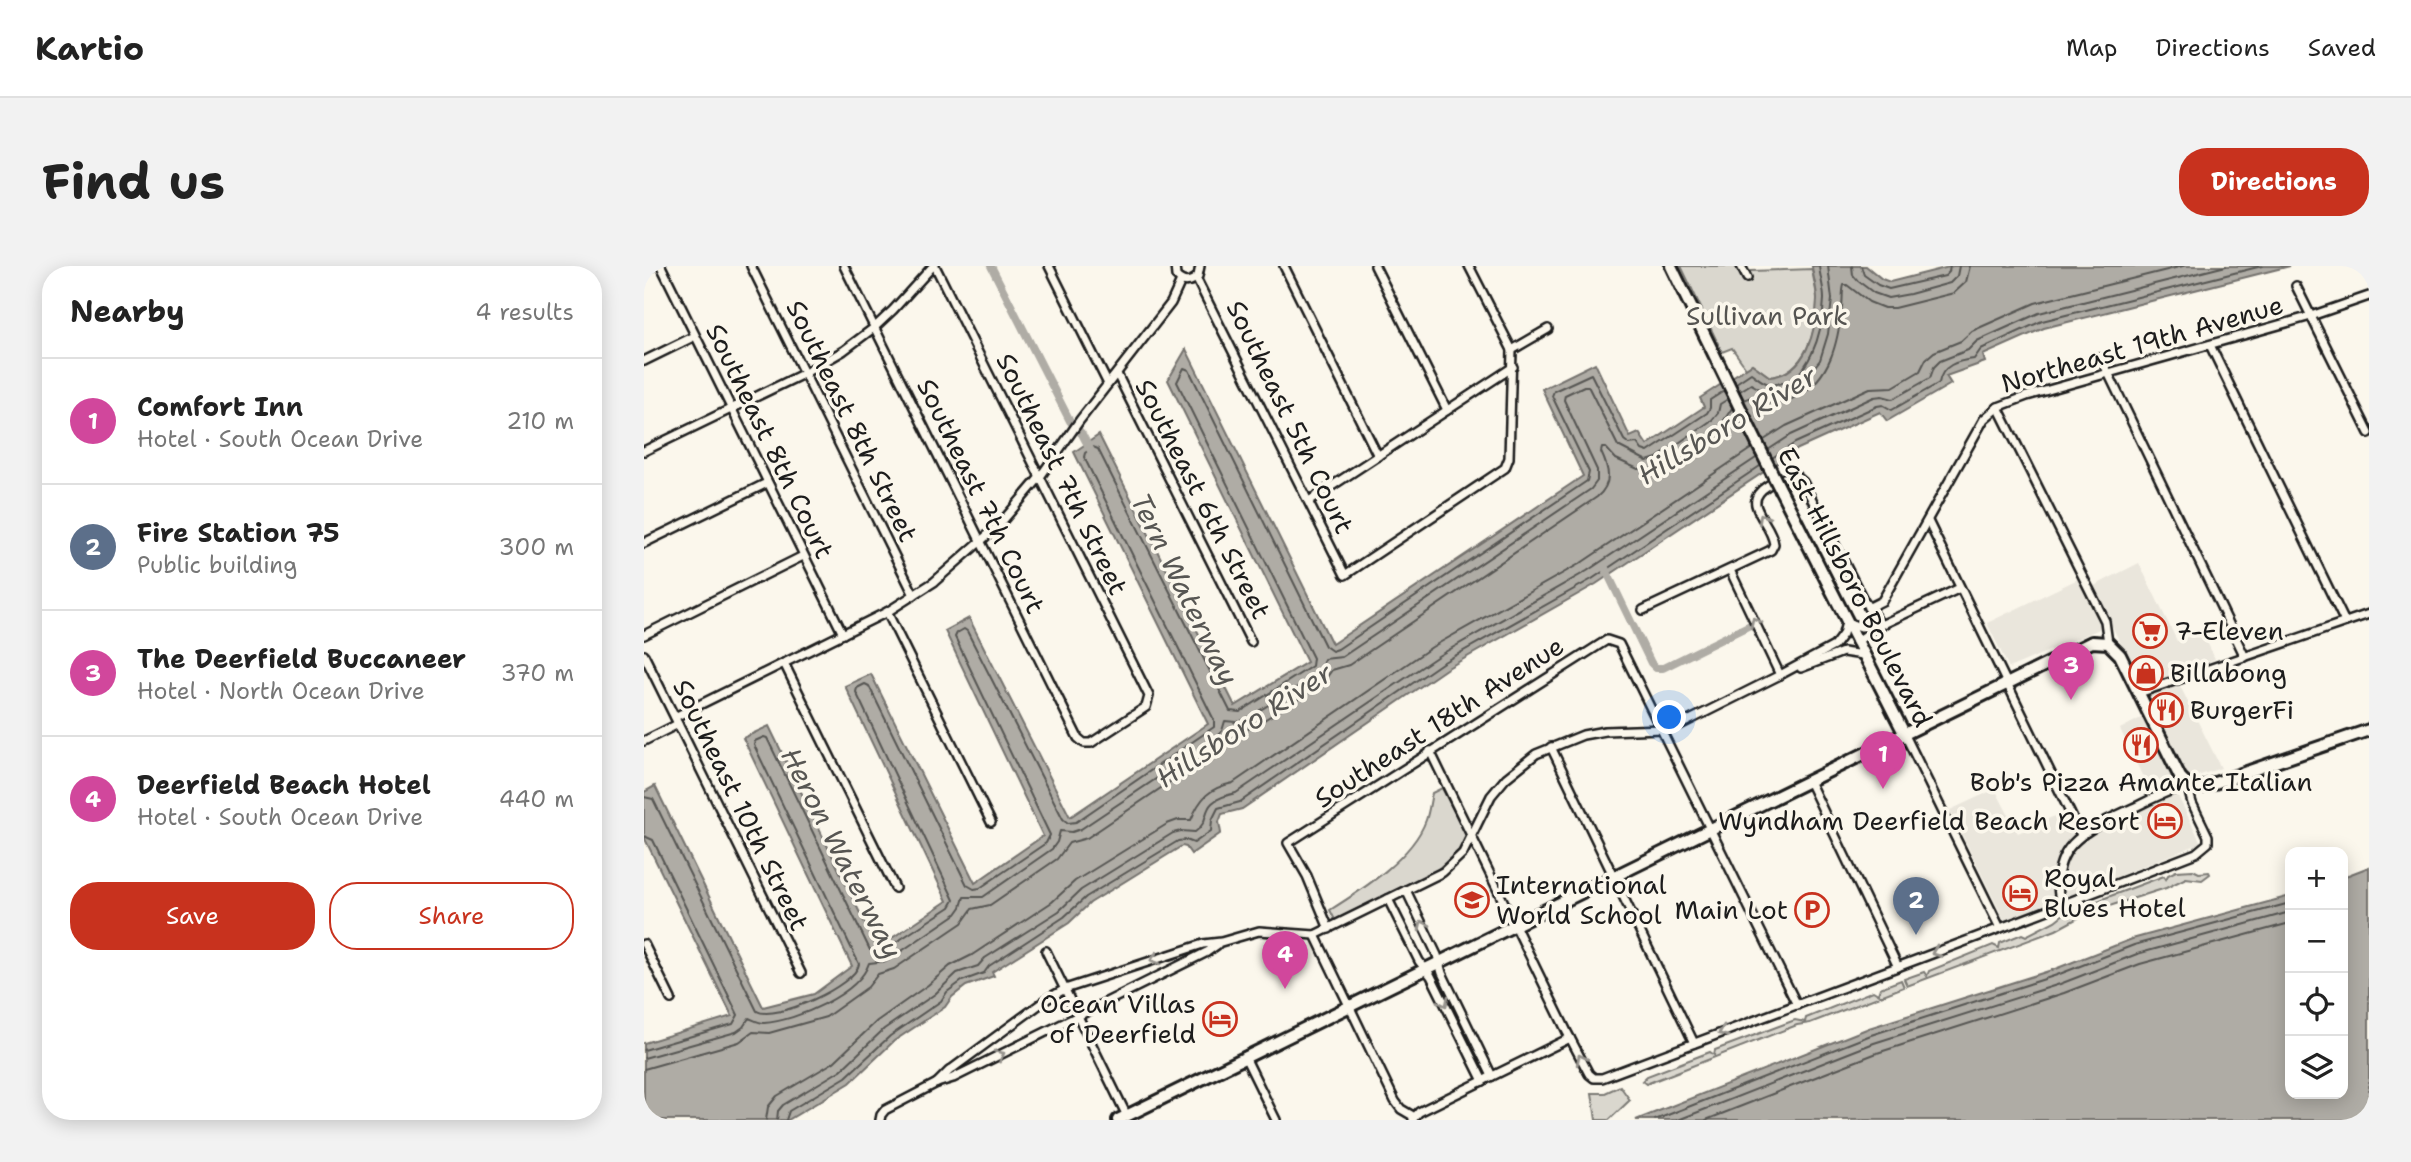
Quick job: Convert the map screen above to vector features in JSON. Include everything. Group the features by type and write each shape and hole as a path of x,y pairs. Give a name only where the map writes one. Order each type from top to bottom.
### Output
{"main road":[{"name":"East Hillsboro Boulevard","path":"1671,266 1713,357 1904,733"},
{"path":"1123,1118 2092,642 2108,643 2120,655 2180,777 2193,788 2206,786 2369,730"}],"street":[{"path":"644,270 652,266"},
{"name":"Southeast 8th Court","path":"661,266 843,634"},
{"name":"Southeast 8th Street","path":"751,266 914,595"},
{"name":"Southeast 7th Court","path":"844,266 1078,738 1084,743"},
{"path":"644,451 805,373 842,351 874,327 934,266"},
{"name":"Southeast 7th Street","path":"934,266 1149,696 1146,707 1099,739 1084,743"},
{"name":"Southeast 6th Street","path":"1049,266 1108,384"},
{"path":"1174,266 1175,274 1181,281 1188,282 1196,278 1200,266"},
{"path":"1284,266 1378,456"},
{"path":"1375,266 1447,410"},
{"path":"1309,501 1513,367 1512,351 1469,266"},
{"path":"1741,266 1747,278"},
{"name":"Southeast 5th Court","path":"1196,278 1345,575 1505,468 1509,458 1513,367"},
{"path":"644,741 676,720 887,612 934,582 981,543 1040,477 1080,420 1171,303 1181,281"},
{"path":"2296,286 2369,433"},
{"name":"Northeast 19th Avenue","path":"1868,608 1882,601 1984,419 1998,407 2027,396 2311,316 2369,296"},
{"path":"1512,351 1548,329"},
{"path":"644,361 695,336"},
{"path":"2210,345 2345,621"},
{"path":"2101,358 2245,657"},
{"name":"Southeast 6th Street","path":"1117,374 1251,642"},
{"path":"1998,407 2105,621 2108,643"},
{"path":"1643,610 1771,550 1774,544 1773,536 1757,508 1758,495 1763,489 1795,475 1803,482 1868,608 1881,625"},
{"path":"644,543 767,483"},
{"path":"1928,521 2081,835"},
{"path":"644,635 803,556"},
{"path":"1730,570 1780,675"},
{"path":"1856,642 1881,625 1960,588"},
{"path":"887,612 991,822"},
{"path":"2139,693 2369,614"},
{"path":"880,1117 937,1083 1047,999 1065,989 1203,944 1221,942 1259,931 1315,936 1443,872 1463,853 1491,796 1506,778 1536,754 1583,734 1662,729 1682,724 1833,646 1840,639 1846,622 1861,627 1881,625"},
{"name":"Southeast 18th Avenue","path":"1329,929 1307,876 1288,843 1607,640 1619,644 1662,729"},
{"path":"1780,675 1843,652 1863,655"},
{"name":"Southeast 10th Street","path":"644,655 801,973"},
{"path":"784,663 895,888"},
{"path":"1662,729 1797,1005"},
{"name":"East Hillsboro Boulevard","path":"1904,733 2000,928"},
{"path":"1551,747 1694,1044"},
{"path":"1430,751 1570,1038 1589,1074 1594,1078 1602,1078 1694,1044 2062,905 2196,853 2208,842 2187,785 2175,788 2081,835 2063,859 2059,884 2062,905"},
{"path":"1809,781 1898,967"},
{"path":"1406,890 1442,973 1492,1076"},
{"path":"1388,899 1419,961 1431,976 1483,1081"},
{"path":"1315,936 1395,1101 1413,1118 1419,1112 1570,1038"},
{"path":"937,1083 953,1078 1078,1016 1221,942"},
{"path":"644,944 671,999"},
{"path":"1046,951 1123,1118"},
{"path":"1245,1057 1276,1120"}],"shaded area":[{"path":"2139,563 2177,641 2202,631 2215,659 2174,674 2221,768 2150,792 2120,729 2154,711 2111,624 2009,668 1987,623 2078,579 2084,591"},
{"path":"1995,789 2018,833 2065,811 2081,840 2176,792 2201,843 2005,922 1950,810"}],"green space":[{"name":"Sullivan Park","path":"1681,266 1737,266 1742,275 1751,271 1812,269 1817,309 1812,335 1801,358 1782,374 1770,377 1752,364 1746,368 1732,348 1722,352"},
{"path":"1442,788 1465,833 1466,838 1459,850 1437,870 1335,920 1330,910 1385,871 1410,847 1426,820 1432,793"},
{"path":"2193,870 2210,874 2202,880 2186,878 2166,888 2100,909 2094,909 2089,904 2164,876 2166,879 2176,871"},
{"path":"2075,910 2078,918 2056,930 1907,986 1904,979 1924,972 1927,976 1929,971 1993,945 1999,948 2000,943 2022,934 2026,936 2065,913 2070,916 2070,912"},
{"path":"1901,980 1904,987 1646,1084 1642,1081 1647,1076 1710,1052 1714,1055 1715,1050 1795,1020 1805,1022 1806,1018 1873,991 1878,994 1880,988"},
{"path":"1620,1086 1630,1100 1609,1120 1596,1120 1592,1093 1605,1093"}],"water":[{"name":"Hillsboro River","path":"1812,266 1866,266 1890,282 1953,266 2290,266 2044,328 1983,355 1985,362 1946,376 1951,384 1887,421 1880,412 1798,449 1596,584 1446,669 1242,809 1222,814 1219,822 1221,833 1191,854 1182,846 1090,903 1069,923 992,972 994,976 966,986 952,997 945,1007 894,1041 850,1083 788,1120 644,1120 644,1043 732,1016 644,837 644,792 655,786 763,1007 814,994 852,966 743,738 769,726 877,948 947,901 845,686 871,674 975,883 1043,836 945,631 969,618 1070,817 1208,724 1074,452 1099,435 1235,706 1307,662 1168,380 1186,349 1332,644 1583,476 1542,389 1595,363 1630,437 1639,433 1647,445 1704,407 1700,398 1752,364 1770,377 1793,368 1807,348 1814,324 1817,295"},
{"path":"2369,867 2369,1120 1636,1120 1869,1028 2055,969 2132,939 2285,897 2285,1099 2348,1099 2348,875"}],"waterway":[{"path":"991,266 1070,421 1082,434 1091,451"},
{"path":"1604,566 1651,663 1656,668 1663,668 1748,626"}],"place":[{"name":"7-Eleven","path":"2150,631"},
{"name":"Billabong","path":"2146,673"},
{"name":"The Deerfield Buccaneer","path":"2071,700"},
{"name":"BurgerFi","path":"2166,710"},
{"name":"Bob's Pizza Amante Italian","path":"2141,745"},
{"name":"Comfort Inn","path":"1883,789"},
{"name":"Wyndham Deerfield Beach Resort","path":"2165,821"},
{"name":"Royal Blues Hotel","path":"2020,893"},
{"name":"International World School","path":"1472,900"},
{"name":"Main Lot","path":"1812,910"},
{"name":"Fire Station 75","path":"1916,935"},
{"name":"Deerfield Beach Hotel","path":"1285,989"},
{"name":"Ocean Villas of Deerfield","path":"1220,1019"}],"water label":[{"name":"Tern Waterway","path":"1185,589"},
{"name":"Heron Waterway","path":"842,853"}]}
